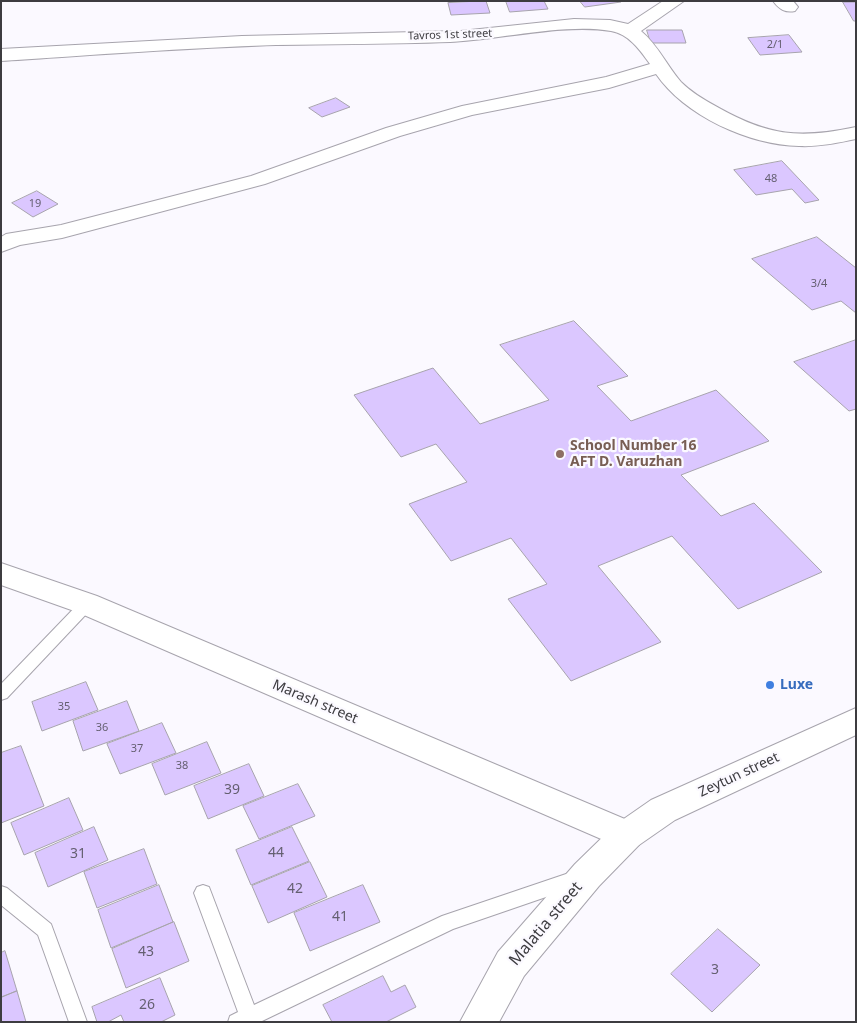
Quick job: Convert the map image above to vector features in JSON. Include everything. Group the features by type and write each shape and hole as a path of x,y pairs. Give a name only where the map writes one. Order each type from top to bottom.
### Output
{"street":[{"path":"671,2 630,30 641,39 676,87 701,106 734,125 776,140 807,142 856,134"},
{"name":"Tavros 1st street","path":"1,55 275,40 461,36 576,25 610,25 630,30"},
{"path":"6,239 62,231 258,180 393,132 469,110 608,82 661,67"},
{"name":"Marash street","path":"1,574 87,604 627,835"},
{"name":"Zeytun street","path":"627,835 663,810 856,721"},
{"name":"Malatia street","path":"479,1022 511,964 587,875 627,835"}],"lane":[{"path":"1,694 87,604"},
{"path":"203,893 245,1020 448,922 587,875"},
{"path":"1,894 45,930 78,1022"}],"building":[{"path":"486,1 490,13 451,15 448,3"},
{"path":"506,1 544,1 548,9 510,12"},
{"path":"580,1 620,1 621,2 585,7"},
{"path":"843,2 856,2 856,21 854,21"},
{"path":"647,30 682,30 686,43 651,43"},
{"path":"789,35 802,52 760,55 748,38"},
{"path":"336,98 350,107 322,117 309,108"},
{"path":"782,161 819,200 805,203 792,189 756,195 734,170"},
{"path":"37,191 58,204 33,217 12,203"},
{"path":"817,237 856,268 856,313 841,301 812,310 752,259"},
{"path":"574,321 628,376 597,386 631,421 716,390 769,441 681,475 721,516 754,503 822,572 738,609 672,536 598,566 661,642 571,681 508,599 547,584 511,538 451,561 409,504 467,482 436,444 401,457 354,395 433,368 480,424 549,400 500,345"},
{"path":"856,340 856,409 849,411 794,362"},
{"path":"86,682 98,710 42,731 32,702"},
{"path":"127,701 139,731 83,751 73,721"},
{"path":"162,723 176,753 120,774 107,744"},
{"path":"207,742 221,773 165,795 152,764"},
{"path":"21,746 44,806 1,823 1,753"},
{"path":"249,764 264,796 208,819 194,786"},
{"path":"298,784 315,816 259,839 243,806"},
{"path":"69,798 83,830 24,855 11,823"},
{"path":"94,827 108,860 48,887 35,853"},
{"path":"292,827 309,861 251,885 236,850"},
{"path":"144,849 157,884 97,908 84,872"},
{"path":"310,862 327,897 268,923 252,886"},
{"path":"159,885 173,922 111,948 98,910"},
{"path":"363,885 380,922 310,951 294,913"},
{"path":"174,922 189,961 126,988 112,949"},
{"path":"718,929 760,965 712,1012 671,974"},
{"path":"5,951 17,991 1,997 1,953"},
{"path":"383,976 391,992 405,985 416,1007 386,1022 332,1022 323,1005"},
{"path":"160,978 175,1015 161,1022 124,1022 121,1015 108,1022 97,1022 92,1007"},
{"path":"17,991 26,1022 1,1022 1,998"}],"place":[{"name":"School Number 16 AFT D. Varuzhan","path":"560,454"},
{"name":"Luxe","path":"770,685"}]}
